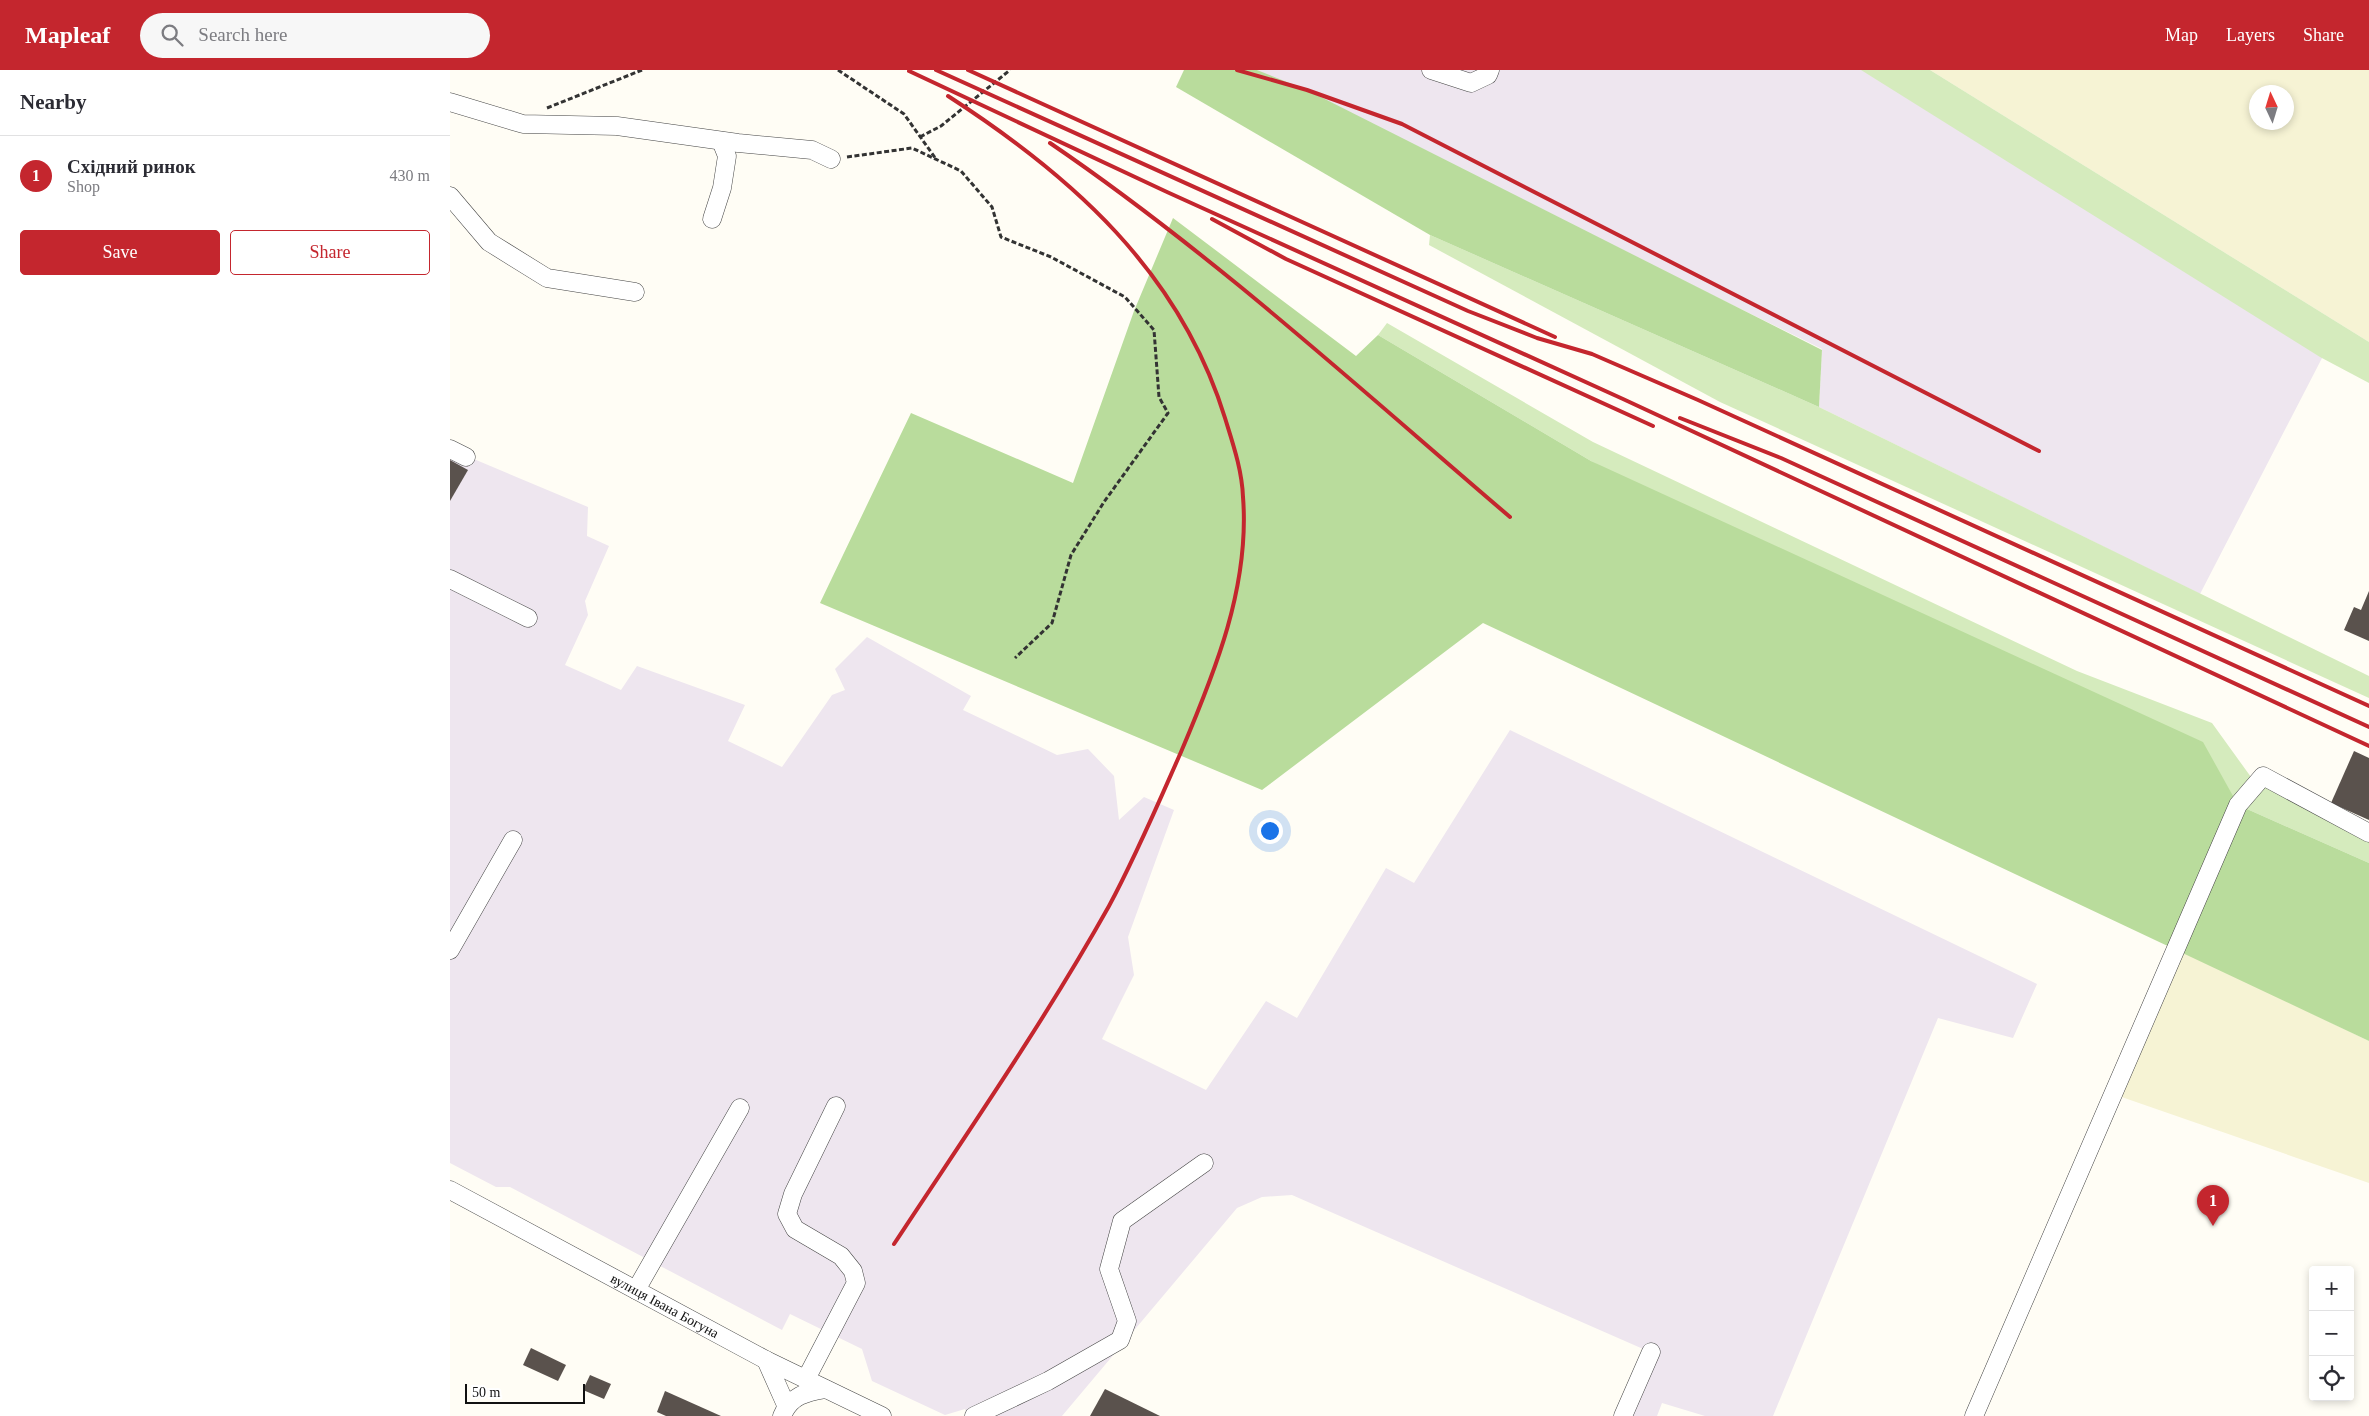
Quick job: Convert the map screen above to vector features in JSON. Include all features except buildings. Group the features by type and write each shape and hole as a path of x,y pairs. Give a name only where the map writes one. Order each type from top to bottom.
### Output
{"street":[{"path":"1431,70 1470,83 1488,75 1490,70"},
{"path":"450,102 523,124 617,126 721,141 812,150 831,159"},
{"path":"712,219 722,188 727,156 721,141"},
{"path":"450,196 489,242 548,278 635,292"},
{"path":"450,449 466,457"},
{"path":"450,580 528,618"},
{"path":"1974,1416 2238,804 2263,776 2369,834"},
{"path":"450,950 513,840"},
{"path":"806,1379 856,1283 853,1271 841,1256 795,1230 787,1214 793,1194 836,1106"},
{"path":"636,1290 740,1108"},
{"path":"974,1416 1048,1381 1120,1340 1127,1321 1109,1269 1122,1221 1204,1163"},
{"name":"вулиця Івана Богуна","path":"450,1190 766,1360 882,1416"},
{"path":"1623,1416 1651,1352"},
{"path":"766,1360 784,1410 803,1393 825,1389"},
{"path":"843,1397 857,1416"}],"path":[{"path":"543,109 642,70"},
{"path":"838,70 904,114 936,159"},
{"path":"920,137 941,126 1010,70"},
{"path":"831,159 912,148 961,171 992,207 1001,237 1051,257 1125,297 1154,330 1159,396 1168,414 1104,502 1071,556 1052,623 1015,658"}],"shaded area":[{"path":"1257,70 1893,70 2336,331 2200,594 1819,407 1822,349"},
{"path":"1930,70 2369,70 2369,342"},
{"path":"450,449 588,507 587,536 609,546 585,601 588,615 565,665 621,690 637,666 745,705 728,741 782,767 832,695 845,690 835,669 867,637 971,696 963,710 1057,755 1088,749 1114,776 1119,820 1144,797 1174,810 1128,937 1134,975 1102,1039 1206,1090 1266,1001 1297,1018 1386,868 1414,883 1510,730 2037,984 2013,1038 1938,1018 1773,1416 1705,1416 1662,1403 1657,1416 1623,1416 1650,1352 1292,1195 1262,1197 1237,1208 1062,1416 968,1416 965,1409 945,1415 872,1381 862,1349 790,1314 782,1330 510,1187 496,1187 450,1163"},
{"path":"2176,948 2369,1041 2369,1183 2113,1094"}],"green space":[{"path":"1184,70 1257,70 1307,90 1822,350 1819,407 1430,235 1176,87"},
{"path":"1861,70 1930,70 2369,342 2369,383 2320,357"},
{"path":"1173,218 1356,356 1378,335 1591,461 2203,742 2238,805 2369,863 2369,1041 1483,623 1262,790 820,603 911,413 1073,483 1134,311"},
{"path":"1430,235 1819,407 2369,676 2369,698 1720,402 1429,245"},
{"path":"1387,323 1593,442 2077,671 2212,723 2256,784 2263,776 2369,833 2369,863 2238,805 1591,461 1378,335"}],"railway":[{"path":"936,70 1468,311 1537,338 1592,354 1698,400 2369,706"},
{"path":"968,70 1555,337"},
{"path":"1237,70 1307,90 1402,124 2039,451"},
{"path":"909,71 1167,192 1623,399 2369,746"},
{"path":"894,1244 1058,992 1109,906 1128,868 1181,752 1217,660 1235,596 1244,530 1241,477 1225,418 1205,366 1180,317 1150,273 1116,232 1078,195 994,127 948,96"},
{"path":"1050,143 1170,230 1228,276 1510,517"},
{"path":"1212,219 1286,259 1653,426"},
{"path":"1680,418 1781,458 2369,727"}],"place":[{"name":"Східний ринок","path":"2213,1226"}]}
